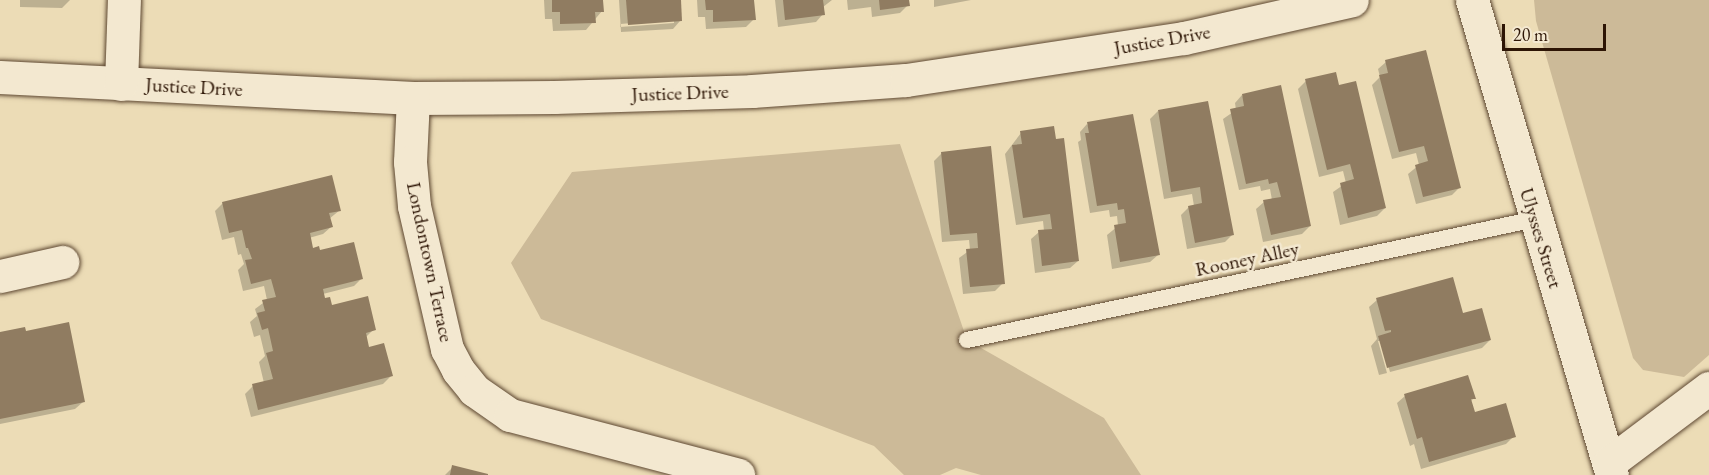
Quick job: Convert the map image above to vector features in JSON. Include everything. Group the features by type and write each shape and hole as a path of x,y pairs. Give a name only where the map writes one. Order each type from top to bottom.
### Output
{"street":[{"path":"121,84 124,0"},
{"name":"Justice Drive","path":"0,77 413,98 554,97 740,91 906,80 1184,38 1352,0"},
{"name":"Ulysses Street","path":"1473,0 1611,469"},
{"name":"Londontown Terrace","path":"413,98 410,162 414,206 447,349 458,370 474,390 510,415 738,475"},
{"path":"0,276 62,262"},
{"path":"1611,469 1709,388"}],"lane":[{"name":"Rooney Alley","path":"968,340 1536,219"}],"shaded area":[{"path":"1534,0 1709,0 1709,355 1684,377 1643,370 1633,358 1536,21"},
{"path":"900,144 967,340 1104,418 1141,475 981,475 956,468 940,475 904,475 874,446 541,319 511,263 572,172"}],"building":[{"path":"552,0 603,0 604,12 595,12 596,23 560,24 560,12 552,12"},
{"path":"626,0 681,0 682,21 628,25"},
{"path":"705,0 754,0 756,20 713,22 713,10 706,10"},
{"path":"783,0 823,0 825,15 785,20"},
{"path":"879,0 909,0 910,6 880,10"},
{"path":"1426,50 1461,188 1423,197 1415,165 1428,161 1424,146 1399,152 1379,75 1388,73 1385,60"},
{"path":"1336,72 1339,85 1356,81 1386,208 1348,218 1340,183 1354,179 1350,164 1327,170 1305,79"},
{"path":"1281,85 1311,226 1271,235 1263,200 1281,197 1277,182 1269,184 1268,179 1246,184 1230,109 1244,106 1242,94"},
{"path":"1208,101 1234,235 1195,243 1188,206 1202,203 1200,187 1171,192 1158,110"},
{"path":"1133,114 1160,255 1120,262 1114,225 1126,223 1124,209 1118,210 1117,203 1097,206 1085,133 1089,133 1087,122"},
{"path":"1054,126 1056,139 1064,138 1079,261 1042,266 1038,230 1052,229 1050,214 1023,218 1012,145 1022,144 1020,131"},
{"path":"991,146 1005,284 970,287 966,249 978,248 977,233 950,235 941,152"},
{"path":"332,175 341,211 329,213 333,227 310,233 313,248 319,246 320,250 354,242 363,279 323,289 325,298 330,297 332,305 368,296 376,330 366,333 369,347 384,343 393,376 258,410 252,384 273,379 266,353 273,351 268,328 262,330 257,313 265,311 262,300 276,297 271,279 251,284 245,260 252,259 246,248 242,230 229,233 222,202"},
{"path":"1453,277 1463,313 1482,308 1491,340 1387,368 1378,336 1391,332 1391,330 1385,331 1376,298"},
{"path":"69,322 85,402 0,419 0,332 25,327 26,331"},
{"path":"1468,375 1476,399 1471,399 1475,412 1506,403 1516,437 1429,462 1422,437 1417,439 1404,394"},
{"path":"452,465 488,474 488,475 450,475"}]}
